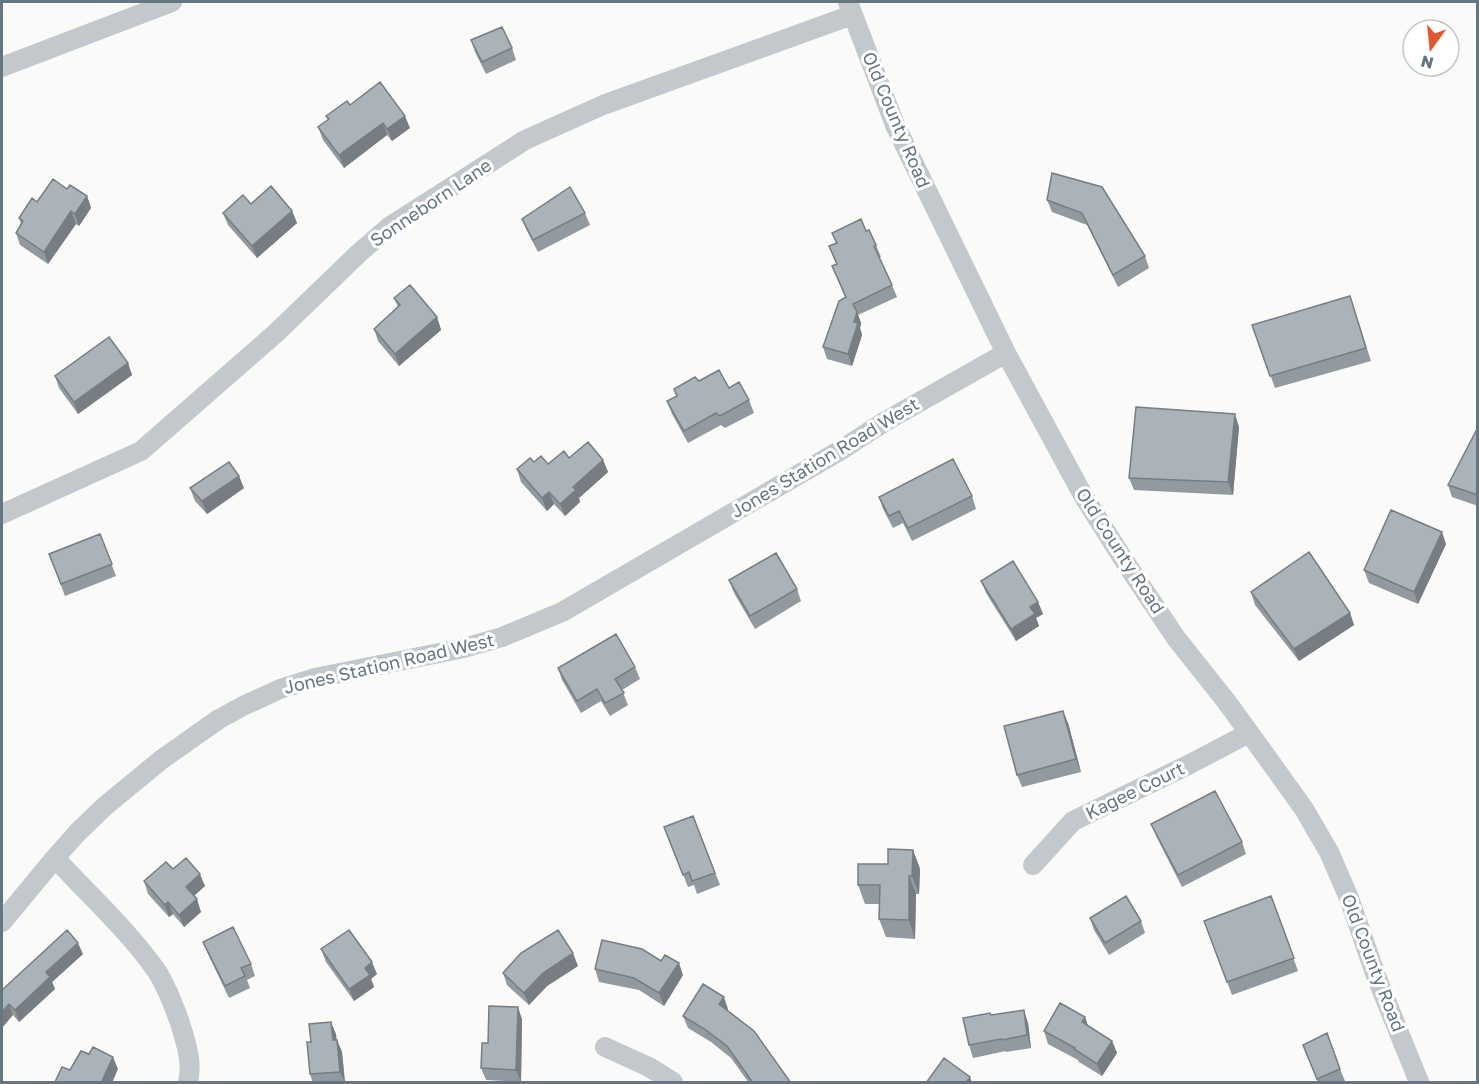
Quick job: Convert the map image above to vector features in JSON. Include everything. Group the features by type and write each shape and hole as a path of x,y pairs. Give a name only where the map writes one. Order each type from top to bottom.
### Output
{"street":[{"path":"3,62 172,2"},
{"name":"Old County Road","path":"850,8 895,125 1006,353 1084,497 1176,638 1304,809 1329,852 1349,898 1376,976 1419,1083"},
{"name":"Sonneborn Lane","path":"2,514 141,451 276,333 389,227 525,140 603,105 850,8"},
{"name":"Jones Station Road West","path":"2,922 77,833 105,806 161,760 219,719 280,689 315,678 464,648 502,638 562,612 841,450 884,422 1006,353"},
{"name":"Kagee Court","path":"1033,865 1073,821 1249,733"},
{"path":"55,858 114,918 157,972 178,1017 189,1050 191,1071 188,1083"},
{"path":"605,1047 649,1067 673,1083"}],"building":[{"path":"502,27 512,48 482,62 471,40"},
{"path":"380,82 405,116 387,129 383,123 339,155 318,127 329,119 326,116 347,101 350,105"},
{"path":"1052,173 1102,187 1145,256 1113,275 1082,213 1047,200"},
{"path":"53,179 67,189 70,185 87,196 75,214 71,211 44,252 16,233 23,221 19,218 32,198 37,202"},
{"path":"271,186 292,211 252,246 223,213 243,195 251,204"},
{"path":"570,187 585,213 533,240 522,219"},
{"path":"861,219 866,231 869,230 892,285 853,304 857,312 854,322 858,323 848,354 823,347 839,301 846,297 832,266 837,264 829,246 837,243 832,233"},
{"path":"410,285 437,317 395,354 374,329 400,305 394,298"},
{"path":"1350,296 1366,348 1270,376 1252,325"},
{"path":"109,337 128,363 74,402 55,376"},
{"path":"719,370 729,388 739,382 749,400 720,416 716,413 684,431 667,401 677,396 674,389 695,377 699,381"},
{"path":"1136,407 1235,414 1228,482 1129,478"},
{"path":"1478,427 1478,495 1448,485"},
{"path":"588,442 603,460 573,487 576,490 560,504 549,492 542,498 517,469 530,458 534,462 541,456 548,464 564,451 569,458"},
{"path":"953,459 972,496 908,528 899,511 889,516 879,497"},
{"path":"229,462 239,476 202,501 190,488"},
{"path":"1391,510 1442,532 1414,592 1364,570"},
{"path":"100,534 112,564 61,584 49,554"},
{"path":"1309,552 1350,613 1294,649 1251,592"},
{"path":"776,553 797,589 750,616 729,580"},
{"path":"1013,561 1038,602 1030,607 1035,614 1011,629 981,581"},
{"path":"616,634 635,667 615,679 624,693 605,703 597,689 577,701 558,668"},
{"path":"1063,711 1076,759 1017,775 1004,726"},
{"path":"1215,791 1242,842 1178,875 1151,824"},
{"path":"693,816 715,873 692,881 689,872 683,875 664,827"},
{"path":"888,849 913,850 912,876 909,876 909,920 879,919 880,885 858,885 858,864 888,864"},
{"path":"186,858 200,874 186,887 197,899 179,915 168,902 165,905 144,881 166,862 173,869"},
{"path":"1126,896 1141,921 1105,943 1090,918"},
{"path":"1271,896 1294,958 1227,982 1204,921"},
{"path":"233,927 251,964 241,968 245,976 225,986 203,942"},
{"path":"67,930 78,943 46,972 50,977 15,1010 9,1004 2,1012 2,990"},
{"path":"349,930 372,962 365,968 370,975 349,989 321,949"},
{"path":"558,930 573,953 543,973 524,993 503,973 521,953"},
{"path":"602,940 642,949 661,961 665,955 679,963 659,993 634,978 595,969"},
{"path":"703,984 724,997 719,1004 754,1031 791,1083 753,1083 727,1046 683,1016"},
{"path":"1060,1003 1085,1017 1082,1022 1112,1041 1097,1064 1075,1048 1044,1031"},
{"path":"489,1006 518,1007 516,1070 481,1068 482,1043 488,1043"},
{"path":"1024,1010 1027,1035 969,1045 963,1018"},
{"path":"331,1022 333,1040 337,1040 340,1072 310,1074 307,1042 311,1042 309,1024"},
{"path":"1327,1033 1340,1069 1317,1079 1303,1045"},
{"path":"93,1047 113,1057 101,1083 55,1082 62,1067 70,1070 81,1051 89,1054"},
{"path":"944,1058 970,1077 966,1083 926,1083"}]}
